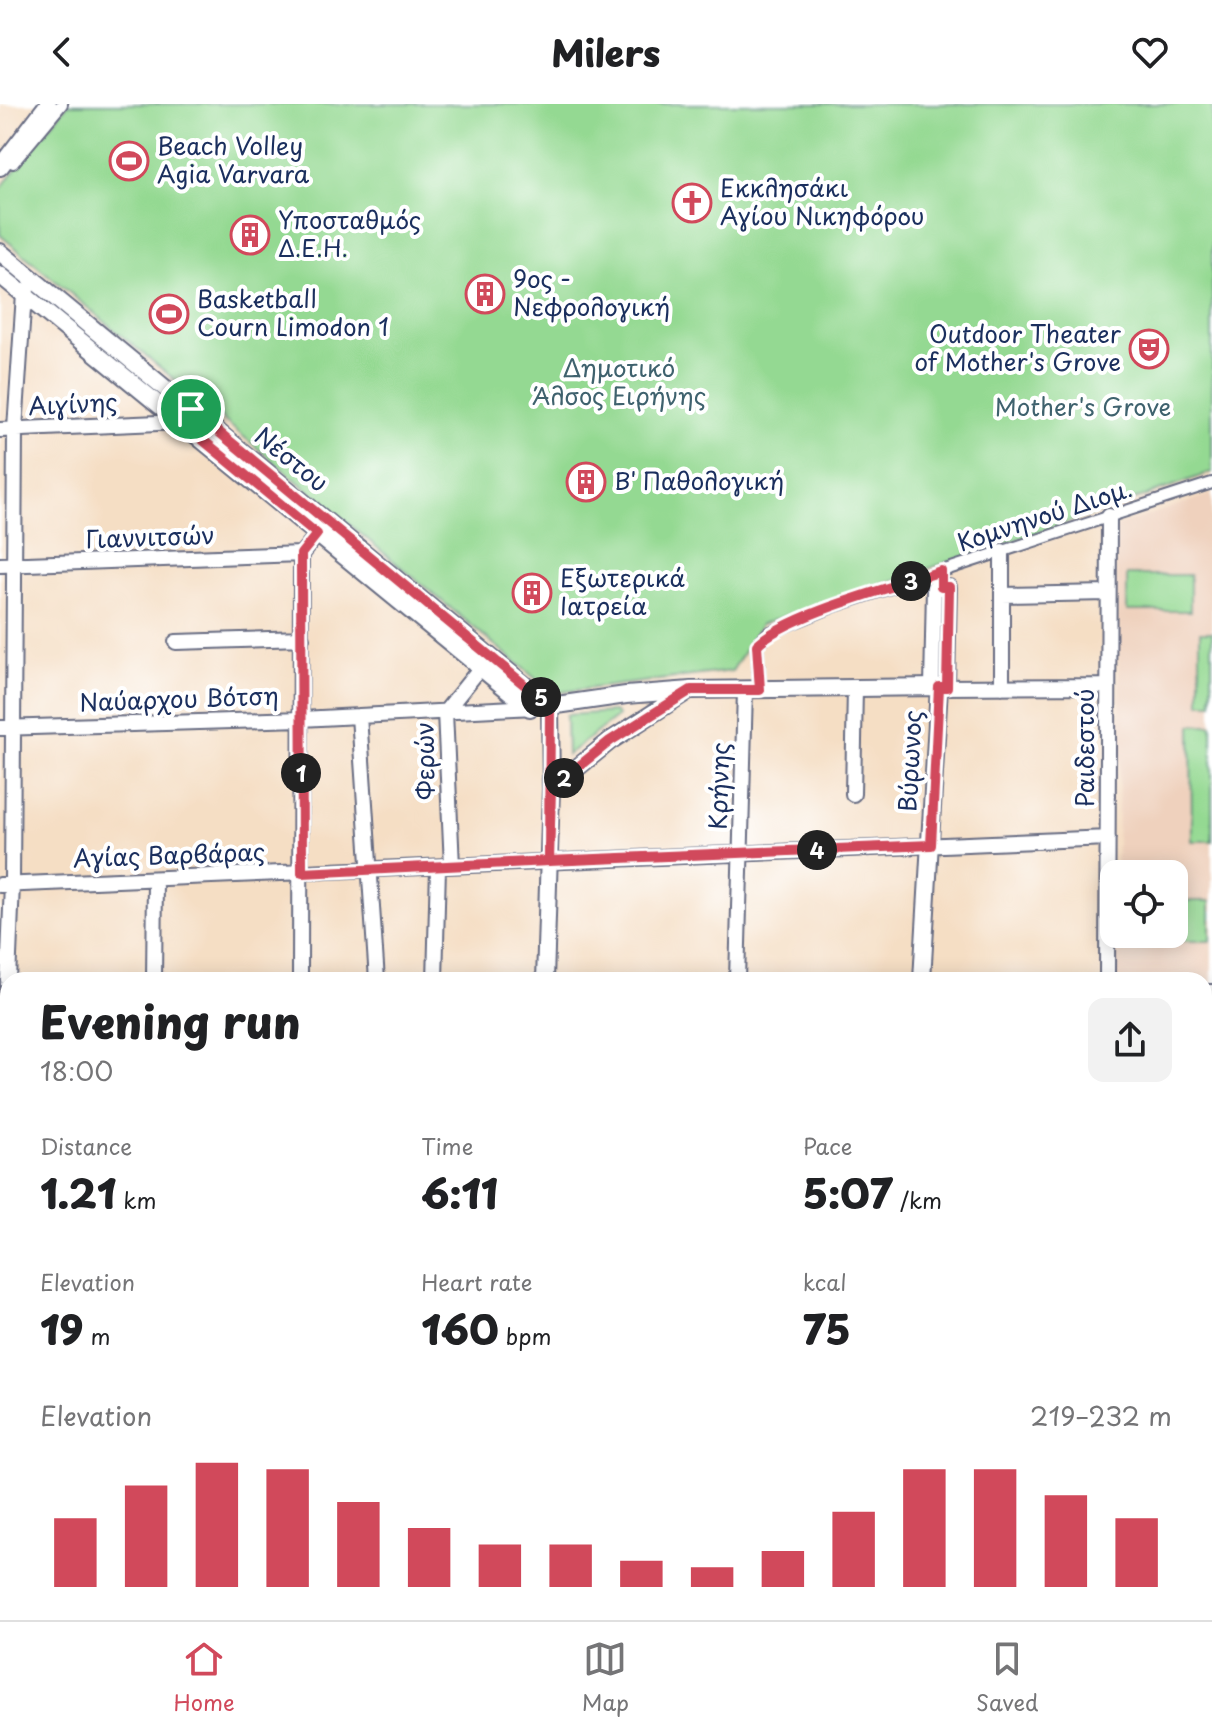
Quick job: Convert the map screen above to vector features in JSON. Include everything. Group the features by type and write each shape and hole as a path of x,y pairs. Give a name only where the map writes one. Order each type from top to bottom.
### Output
{"street":[{"path":"7,165 48,104"},
{"path":"7,165 62,104"},
{"name":"Νέστου","path":"0,252 186,416"},
{"name":"Νέστου","path":"0,275 186,416 550,706"},
{"path":"8,972 8,430 24,294 35,280"},
{"name":"Αιγίνης","path":"8,430 186,416"},
{"name":"Κομνηνού Διομ.","path":"752,690 757,645 768,633 835,606 1212,483"},
{"name":"Ραιδεστού","path":"1107,972 1109,516"},
{"path":"300,972 301,554 323,528"},
{"name":"Νέστου","path":"323,528 530,708"},
{"path":"1002,551 1002,687"},
{"name":"Γιαννιτσών","path":"7,565 301,554"},
{"name":"Βύρωνος","path":"923,972 939,687 934,587 941,587 941,571"},
{"path":"1002,595 1108,593"},
{"path":"176,642 302,638"},
{"name":"Φερών","path":"436,972 445,866 445,712 481,667"},
{"path":"545,972 551,789 550,706 691,690 1108,686"},
{"path":"853,794 855,688"},
{"path":"551,789 610,741 691,690"},
{"name":"Κρήνης","path":"737,972 741,853 752,690"},
{"name":"Ναύαρχου Βότση","path":"6,728 301,719 550,706"},
{"path":"359,716 376,972"},
{"name":"Αγίας Βαρβάρας","path":"6,885 1108,838"},
{"path":"154,972 155,879"}],"shaded area":[{"path":"1212,494 1212,972 1112,972 1113,948 1188,948 1188,860 1116,860 1121,726 1114,527"}],"green space":[{"name":"Δημοτικό Άλσος Ειρήνης","path":"68,104 1212,104 1212,472 761,624 732,671 553,693 0,235 0,189"},
{"path":"1127,575 1190,575 1190,611 1127,611"},
{"path":"1200,632 1212,632 1212,703 1200,703"},
{"path":"614,712 618,716 567,755 566,715"},
{"path":"1191,725 1212,725 1212,841 1192,841"},
{"path":"1188,901 1210,901 1210,941 1188,941"}],"place":[{"name":"Beach Volley Agia Varvara","path":"129,161"},
{"name":"Εκκλησάκι Αγίου Νικηφόρου","path":"692,203"},
{"name":"Υποσταθμός Δ.Ε.Η.","path":"250,235"},
{"name":"9ος - Νεφρολογική","path":"485,294"},
{"name":"Basketball Courn Limodon 1","path":"169,314"},
{"name":"Outdoor Theater of Mother's Grove","path":"1149,349"},
{"name":"Β' Παθολογική","path":"586,482"},
{"name":"Εξωτερικά Ιατρεία","path":"532,593"}],"route":[{"path":"191,409 181,422 317,534 301,554 302,873 549,861 551,789 610,741 691,690 760,690 757,645 768,633 835,606 941,571 941,587 949,587 947,687 939,687 931,845 549,861 550,706 191,409"}],"park label":[{"name":"Mother's Grove","path":"1083,408"}]}
